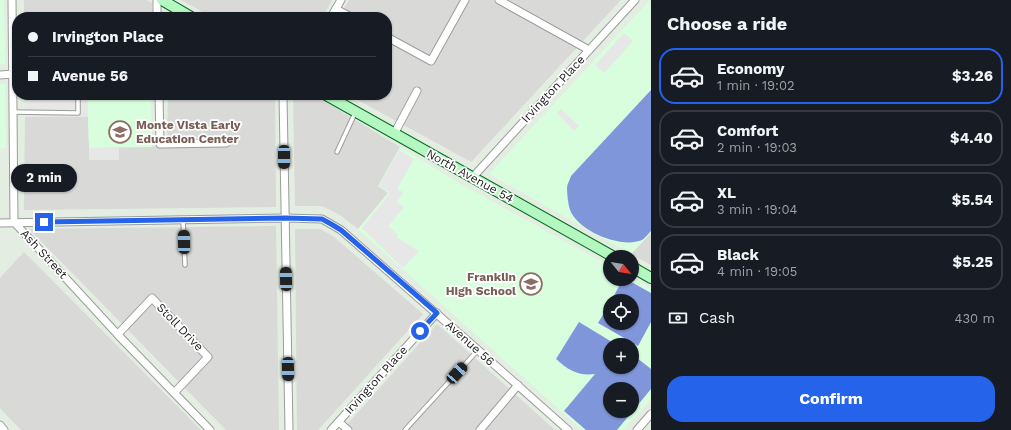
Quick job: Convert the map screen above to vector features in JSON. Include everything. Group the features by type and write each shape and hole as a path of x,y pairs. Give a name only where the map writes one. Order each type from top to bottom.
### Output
{"street":[{"name":"Ash Street","path":"12,0 12,12"},
{"path":"157,0 157,12"},
{"path":"162,0 182,12"},
{"path":"334,12 341,0"},
{"path":"392,40 430,61 465,0"},
{"path":"499,0 589,50"},
{"name":"Irvington Place","path":"472,178 635,0"},
{"path":"336,9 342,12"},
{"path":"0,75 12,74"},
{"path":"394,134 417,91"},
{"name":"Ash Street","path":"14,100 13,112 14,222 210,430"},
{"path":"159,100 160,144 226,143"},
{"path":"283,100 289,430"},
{"name":"North Avenue 54","path":"335,100 603,251"},
{"name":"Avenue 56","path":"0,222 285,218 322,219 341,230 437,313 563,429"},
{"path":"639,271 651,278"},
{"name":"Stoll Drive","path":"118,334 152,298 208,357 175,392"},
{"name":"Irvington Place","path":"331,430 437,313"},
{"path":"480,430 518,386"},
{"path":"637,430 651,414"},
{"path":"339,422 348,430"},
{"path":"0,425 4,430"}],"lane":[{"path":"13,112 78,113 78,100"},
{"path":"337,152 356,112"},
{"path":"183,220 184,265"},
{"path":"405,430 478,350"}],"shaded area":[{"path":"0,0 4,0 5,64 0,64"},
{"path":"24,0 146,0 152,3 152,12 24,12"},
{"path":"181,0 332,0 326,12 203,12"},
{"path":"349,0 621,0 471,162 358,100 392,100 392,12 342,12"},
{"path":"650,0 651,233 635,250 624,250 489,174"},
{"path":"624,33 633,41 604,73 595,65"},
{"path":"0,84 5,84 6,148 0,148"},
{"path":"651,90 651,231 642,240 623,242 612,240 591,231 575,218 570,210 567,185 571,176"},
{"name":"Monte Vista Early Education Center","path":"25,100 151,100 152,147 89,148 88,117 25,117"},
{"path":"25,100 88,100 88,117 25,117"},
{"path":"168,100 275,100 276,207 24,210 25,117 88,117 89,147 152,147 167,141"},
{"path":"293,100 322,100 400,147 379,186 390,193 358,229 340,215 322,206 295,206"},
{"path":"561,109 579,126 574,131 557,113"},
{"name":"Franklin High School","path":"400,147 457,182 603,262 603,286 639,286 639,282 651,289 651,399 639,412 639,382 603,382 603,418 634,418 623,430 582,430 358,229 388,193 378,186"},
{"path":"89,148 119,148 119,160 89,160"},
{"path":"399,150 414,159 397,189 403,192 397,202 404,207 388,226 398,235 396,237 419,251 403,268 362,228 390,193 379,186"},
{"path":"276,226 279,430 226,430 29,229"},
{"path":"295,229 320,229 334,237 423,314 318,430 297,430"},
{"path":"651,233 651,265 639,258 639,250 635,250"},
{"path":"24,252 201,430 21,430 0,408 0,278"},
{"path":"619,286 638,286 651,293 651,322 639,344 639,338 624,338 610,330 639,330 639,294 615,294"},
{"path":"603,315 603,326 598,323"},
{"path":"579,322 605,338 603,338 603,374 639,374 639,360 651,369 651,389 639,403 639,382 603,382 603,418 627,418 617,430 586,430 564,411 595,374 574,372 565,367 556,359"},
{"path":"437,324 555,430 342,430"}],"place":[{"name":"Monte Vista Early Education Center","path":"120,132"},
{"name":"Franklin High School","path":"531,284"}],"route":[{"path":"44,222 285,218 322,219 341,230 437,313 420,331"}]}
